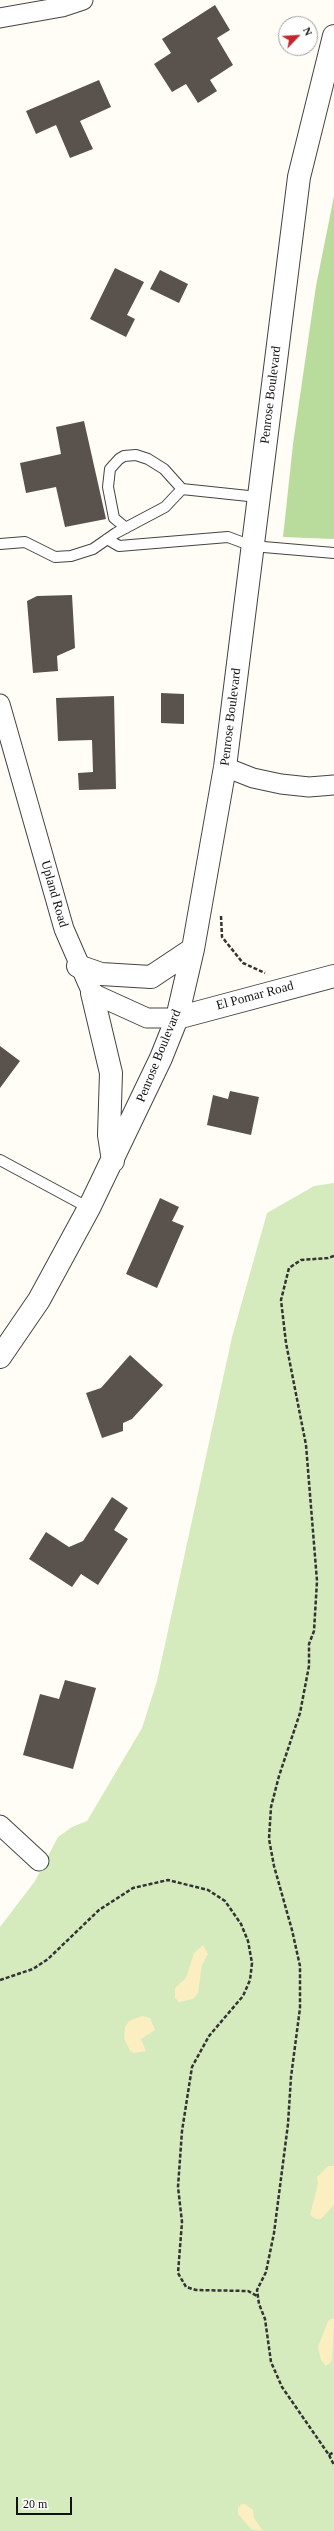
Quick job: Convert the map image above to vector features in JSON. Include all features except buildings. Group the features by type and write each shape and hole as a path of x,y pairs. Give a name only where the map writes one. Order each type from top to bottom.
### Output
{"street":[{"path":"0,18 62,7 83,0"},
{"name":"Penrose Boulevard","path":"0,1357 39,1300 89,1208 113,1161 177,1018 193,949 225,767 299,177 330,69 334,36"},
{"name":"Upland Road","path":"0,704 64,929 78,966 92,993"},
{"path":"225,767 253,778 281,784 309,788 334,785"},
{"path":"78,966 101,974 151,977 193,949"},
{"name":"El Pomar Road","path":"177,1018 334,976"},
{"path":"92,993 148,1018 177,1018"},
{"path":"92,993 111,1073 109,1135 113,1161"},
{"path":"0,1825 39,1861"}],"lane":[{"path":"126,528 114,518 108,487 110,470 119,459 124,456 136,455 148,459 164,469 182,489 258,497"},
{"path":"0,544 25,542 55,557 83,553 165,507 182,489"},
{"path":"107,539 119,546 228,537 252,546 334,553"},
{"path":"0,1160 89,1208"}],"path":[{"path":"221,915 222,937 243,963 265,973 273,972"},
{"path":"334,1256 328,1258 301,1260 289,1268 281,1300 286,1343 306,1445 317,1581 314,1630 309,1644 309,1666 300,1713 279,1776 271,1807 269,1839 274,1866 292,1930 300,1966 300,2008 291,2077 288,2124 274,2232 266,2272 257,2290 265,2319 271,2362 282,2387 329,2455 334,2466"},
{"path":"0,1980 33,1970 48,1959 99,1910 133,1888 168,1880 208,1890 225,1901 241,1924 248,1941 252,1963 250,1980 243,1996 209,2036 192,2067 182,2131 178,2187 182,2222 178,2273 186,2287 196,2290 248,2291 258,2296"},
{"path":"329,2455 334,2452"}],"green space":[{"path":"334,196 334,539 283,537 293,444 316,286"},
{"path":"334,1183 334,2531 0,2531 0,1927 35,1881 58,1837 72,1827 87,1821 142,1728 157,1681 232,1337 267,1213 314,1186"}],"sand":[{"path":"203,1945 208,1954 202,1965 198,1993 193,1999 179,2002 175,1998 175,1988 186,1978 194,1953"},
{"path":"142,2016 150,2018 155,2030 141,2039 146,2051 134,2053 130,2051 124,2038 125,2027 129,2021"},
{"path":"328,2166 334,2166 334,2205 321,2219 316,2219 310,2215 318,2184 317,2177"},
{"path":"332,2318 334,2319 332,2361 326,2366 321,2360 318,2347 328,2321"},
{"path":"245,2504 253,2510 254,2518 263,2531 251,2529 238,2514 238,2507"}]}
